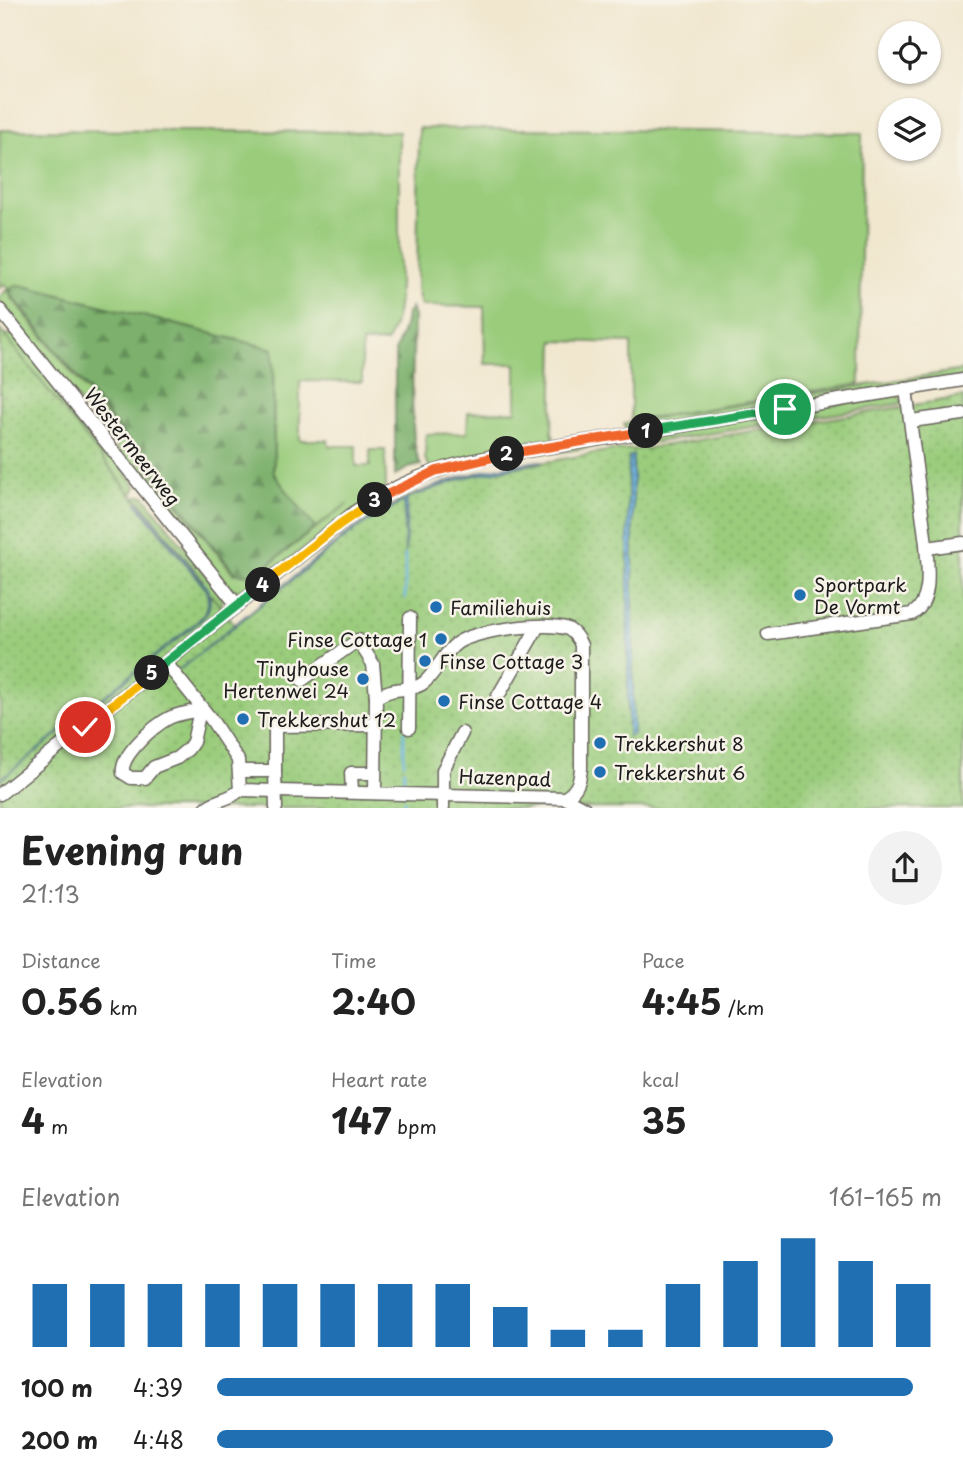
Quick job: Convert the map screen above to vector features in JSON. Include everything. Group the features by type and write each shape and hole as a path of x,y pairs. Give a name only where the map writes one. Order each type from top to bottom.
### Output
{"street":[{"name":"Westermeerweg","path":"0,310 237,605"},
{"path":"0,794 363,506 411,481 447,467 479,459 963,380"},
{"path":"768,634 915,613 924,598 929,582 925,555 927,548 906,389"},
{"path":"911,421 963,414"},
{"path":"927,548 963,543"},
{"path":"409,728 410,618"},
{"name":"Hazenpad","path":"410,689 429,680 446,652 461,640 497,628 555,627 569,630 581,645 580,782 573,793 565,798"},
{"path":"497,698 537,628"},
{"path":"302,680 362,635 373,664 376,697 374,792"},
{"path":"166,663 239,760 240,790 233,797 206,808"},
{"path":"376,697 390,691 410,689"},
{"path":"201,709 193,742 181,756 154,767 145,778 134,778 123,773 125,758 157,726 175,716 201,709"},
{"path":"276,808 275,726 374,724"},
{"path":"443,794 443,770 462,733"},
{"path":"240,771 275,771"},
{"path":"352,791 352,773 374,773"},
{"name":"Hazenpad","path":"240,790 565,798 584,808"},
{"name":"Hazenpad","path":"443,794 443,808"}],"green space":[{"path":"419,128 862,133 860,384 631,421 631,343 554,341 552,443 430,467 425,459 426,434 467,433 468,412 516,411 516,364 485,364 484,307 421,306 417,289"},
{"path":"0,130 399,132 399,298 392,331 387,342 362,343 362,382 300,381 300,440 328,440 329,446 356,446 356,466 370,466 370,450 385,450 386,487 248,590 232,590 0,304 0,296 8,289 5,285 0,288","holes":["15,285 273,349 274,474 315,528 347,504 259,572 234,574 11,297 9,290"]},
{"path":"15,285 273,349 274,474 315,528 260,571 248,575 235,573 12,296 9,290"},
{"path":"411,308 414,317 414,438 421,465 408,468 395,476 395,352"},
{"path":"0,330 235,625 369,519 405,498 462,477 613,450 643,449 963,397 963,808 0,808"},
{"path":"15,334 136,486 132,495 4,335"},
{"path":"963,370 963,377 626,430 624,424 630,422"},
{"path":"897,394 904,403 644,444 611,444 560,452 560,448"},
{"path":"144,496 216,588 222,600 220,610 0,783 203,580 141,502 134,498"}],"water":[{"path":"633,455 633,734 628,737 628,475 629,457"},
{"path":"543,461 467,477 408,498 464,476"},
{"path":"407,498 405,555 404,501 356,529 179,670 349,532"},
{"path":"139,503 208,589 210,602 206,613 201,620 0,780 197,622 206,611 206,589 137,504"}],"waterway":[{"path":"405,555 405,598"},
{"path":"404,731 404,763"},
{"path":"404,770 404,789"},
{"path":"404,800 404,808"}],"place":[{"name":"Sportpark De Vormt","path":"800,595"},
{"name":"Familiehuis","path":"436,607"},
{"name":"Finse Cottage 1","path":"441,639"},
{"name":"Finse Cottage 3","path":"425,661"},
{"name":"Tinyhouse Hertenwei 24","path":"363,679"},
{"name":"Finse Cottage 4","path":"444,701"},
{"name":"Trekkershut 12","path":"243,719"},
{"name":"Trekkershut 8","path":"600,743"},
{"name":"Trekkershut 6","path":"600,772"}],"route":[{"path":"85,727 355,512 411,481 447,467 489,457 785,409"}]}
